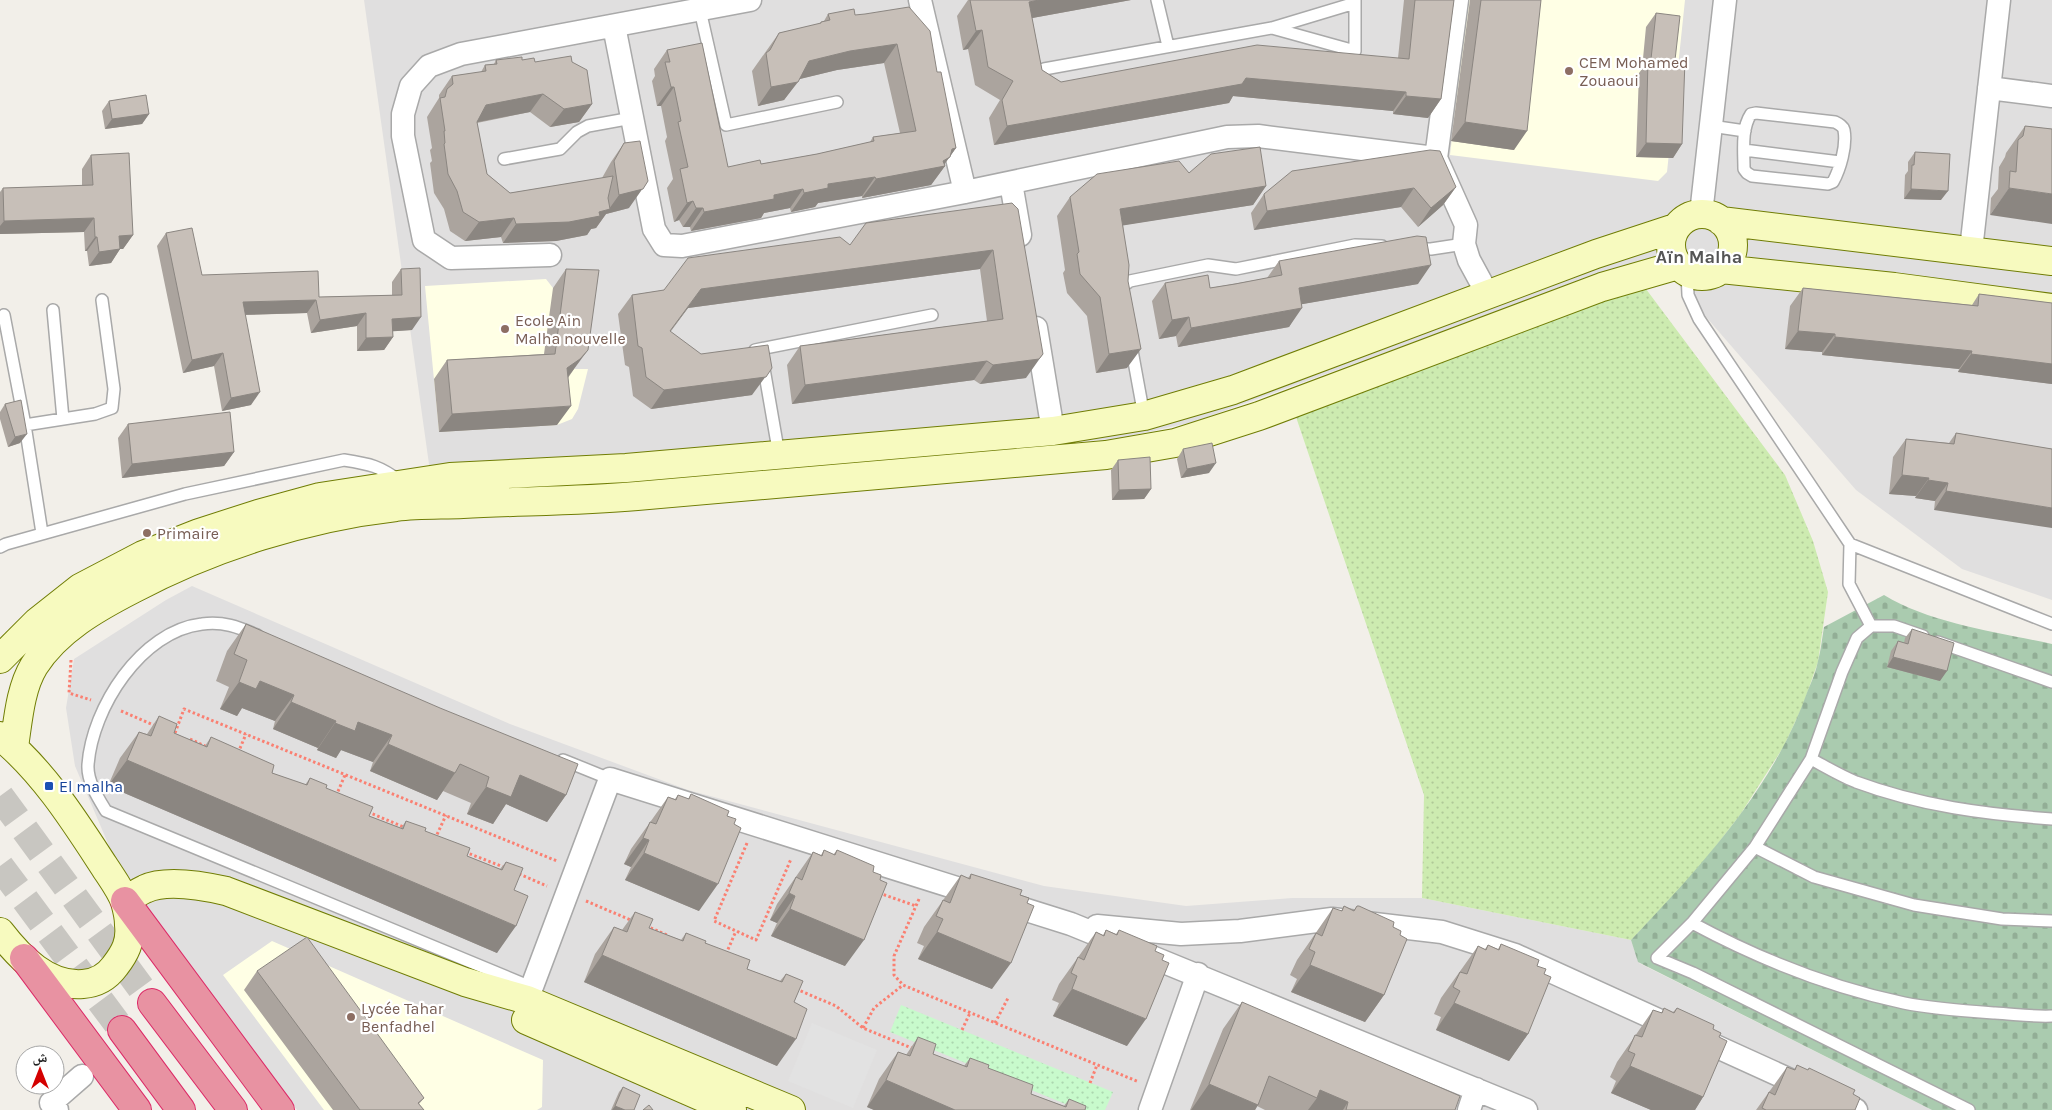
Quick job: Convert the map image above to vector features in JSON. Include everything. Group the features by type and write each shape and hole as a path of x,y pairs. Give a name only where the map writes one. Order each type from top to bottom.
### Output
{"highway":[{"path":"125,901 280,1110"},
{"path":"24,958 136,1110"},
{"path":"152,1003 233,1110"},
{"path":"122,1030 181,1110"}],"main road":[{"path":"1711,217 1728,228 1733,245 1728,262 1721,269 1711,275 1699,276 1682,269 1672,257 1670,247 1671,237 1675,228 1682,220 1691,216 1711,217 2052,260"},
{"path":"0,659 37,622 80,588 143,555 199,533 320,497 450,477 626,468 1053,431 1144,416 1233,390 1596,254 1675,228"},
{"path":"0,932 24,958 48,977 60,983 74,985 95,983 111,972 126,951 129,926 125,901 90,845 54,793 7,742 32,669 44,651 72,625 114,599 157,576 204,556 271,533 397,506 624,497 1106,455 1175,442 1259,416 1602,287 1682,269"},
{"path":"1721,269 1894,287 2052,308"},
{"path":"125,901 146,888 173,884 201,886 226,891 465,982 529,993 791,1110"},
{"path":"465,982 519,1016 732,1110"}],"street":[{"path":"550,255 451,258 424,240 403,136 403,114 411,86 429,66 461,54 750,0"},
{"path":"920,0 965,192"},
{"path":"1457,0 1436,158 1466,225 1464,244 1469,260 1488,294"},
{"path":"1711,217 1711,126 1725,0"},
{"path":"1971,250 1999,0"},
{"path":"614,26 654,229 664,245 682,246 965,192 1227,137 1258,136 1436,158"},
{"path":"1988,88 2052,96"},
{"path":"1011,183 1024,259"},
{"path":"1032,307 1053,431"},
{"path":"529,993 610,779 1071,924 1198,974 1526,1110"},
{"path":"1071,924 1182,934 1240,931 1332,919 1442,932 1515,954 1856,1110"},
{"path":"1154,1100 1198,974"},
{"path":"57,1110 51,1103 82,1076"},
{"path":"1469,1110 1476,1089"}],"lane":[{"path":"1157,0 1168,46"},
{"path":"1044,69 1272,28 1355,1 1355,50 1272,28"},
{"path":"700,10 726,125 838,102"},
{"path":"1756,113 1836,122 1844,129 1836,177 1833,182 1828,184 1752,176 1744,169 1745,131 1751,114 1756,113"},
{"path":"504,159 560,149 577,132 588,126 632,118"},
{"path":"1711,126 1745,131"},
{"path":"1744,150 1840,162"},
{"path":"1124,308 1123,286 1130,281 1208,265 1236,269 1355,245 1431,249 1464,244"},
{"path":"1682,269 1688,295 1699,319 1850,544 2052,624"},
{"path":"25,425 95,414 112,408 114,389 102,300"},
{"path":"53,310 63,419"},
{"path":"4,315 25,425 42,534"},
{"path":"743,352 932,315"},
{"path":"1130,338 1144,416"},
{"path":"760,349 779,455"},
{"path":"0,547 185,494 344,460 366,463 385,470 404,484"},
{"path":"1850,544 1849,584 1871,626"},
{"path":"268,639 228,624 201,624 170,633 140,656 105,704 88,767 94,792 106,811 529,993"},
{"path":"1969,1110 1693,973 1658,958 1692,923 1755,847 1811,759 1842,672 1857,638 1871,626 1894,626 2052,682"},
{"path":"555,756 610,779"},
{"path":"1811,759 1855,781 1914,800 1966,812 2052,819"},
{"path":"1755,847 1814,877 1914,905 2002,919 2052,921"},
{"path":"1692,923 1734,946 1782,967 1854,991 1906,1003 1978,1012 2052,1016"}],"path":[{"path":"70,693 105,704 157,726"},
{"path":"175,733 184,709 576,869"},
{"path":"166,730 209,747"},
{"path":"235,758 246,734"},
{"path":"334,799 345,774"},
{"path":"362,810 408,828"},
{"path":"426,836 435,840 446,816"},
{"path":"738,839 747,842 714,921 756,940 791,859 800,863"},
{"path":"462,850 668,936"},
{"path":"927,878 894,956 894,975 903,986 1097,1065 1154,1100"},
{"path":"871,890 916,906"},
{"path":"724,959 736,931"},
{"path":"863,1028 874,1008 903,986"},
{"path":"793,988 836,1006 863,1028 918,1050"},
{"path":"995,1023 1008,998"},
{"path":"962,1030 970,1013"},
{"path":"1090,1083 1097,1065"}],"shaded area":[{"path":"364,0 2052,0 2052,600 1962,569 1856,490 1655,258 1519,304 1193,422 1121,438 859,462 435,507"},
{"name":"CEM Mohamed Zouaoui","path":"1468,0 1685,0 1667,172 1658,181 1450,155"},
{"name":"Ecole Ain Malha nouvelle","path":"546,279 553,288 574,369 588,369 578,409 572,419 557,425 439,432 425,286"},
{"path":"192,586 510,724 688,790 1044,886 1186,906 1292,898 1422,898 1631,940 1639,963 1932,1110 297,1110 124,881 75,766 66,708 74,659 166,600"},
{"name":"Lycée Tahar Benfadhel","path":"272,941 543,1060 542,1107 537,1110 324,1110 223,975"},
{"path":"812,1023 877,1050 853,1108 788,1081"}],"green space":[{"path":"1643,285 1785,475 1813,541 1828,592 1818,662 1803,705 1784,746 1740,815 1695,873 1631,940 1422,898 1424,795 1295,414"},
{"path":"1884,595 1903,605 1944,620 2052,644 2052,1110 1932,1110 1638,962 1631,940 1709,854 1756,793 1776,760 1794,726 1814,676 1824,627"},
{"path":"901,1005 1113,1092 1105,1110 1080,1110 890,1032"}],"building":[{"path":"970,0 1039,0 1029,2 1042,70 1061,82 1257,45 1409,59 1415,0 1454,0 1441,99 1406,96 1406,92 1246,78 1242,84 1007,126 1002,100 1013,81 988,67 982,30 976,31"},
{"path":"1481,0 1541,0 1527,131 1465,122"},
{"path":"909,7 930,31 937,72 941,72 956,148 952,149 950,157 943,161 945,166 876,179 875,177 828,184 828,188 804,193 803,189 774,195 774,199 704,212 703,208 696,208 693,201 687,203 680,169 688,167 678,122 681,121 674,87 671,87 665,62 670,62 667,50 702,43 728,167 760,160 761,164 874,141 873,137 916,131 897,44 850,51 809,61 798,82 771,87 766,53 770,50 779,33 830,20 828,14 854,9 855,15"},
{"path":"1656,13 1680,16 1675,60 1685,60 1682,144 1646,143 1648,59 1651,59"},
{"path":"571,56 572,62 587,70 592,104 564,109 543,94 486,105 477,122 487,174 510,193 613,176 608,198 610,209 599,212 600,216 569,222 516,224 514,218 479,222 463,212 457,191 448,174 444,144 445,131 440,98 445,97 447,89 453,84 452,76 486,71 485,65 497,64 496,60 522,57 522,60 534,58 535,62"},
{"path":"146,95 149,114 112,119 109,101"},
{"path":"2025,126 2052,129 2052,194 2009,188 2010,171 2016,172 2018,140 2023,136"},
{"path":"640,141 648,181 643,189 619,195 614,161 624,143"},
{"path":"1260,147 1266,186 1120,209 1129,265 1128,281 1141,349 1109,354 1100,297 1080,274 1077,254 1079,252 1070,197 1097,174 1179,161 1189,173 1211,154"},
{"path":"1430,150 1440,151 1456,187 1431,208 1414,188 1267,211 1264,194 1292,171"},
{"path":"1915,152 1950,154 1948,191 1911,189 1912,165 1914,165"},
{"path":"129,153 133,235 119,236 120,249 99,252 97,237 95,237 94,218 4,221 3,188 93,185 91,155"},
{"path":"1012,203 1018,209 1043,354 1039,359 993,365 987,361 805,385 800,346 1003,319 993,250 701,289 670,331 701,354 768,345 772,368 766,377 664,390 646,377 642,348 638,346 632,295 664,290 688,258 840,237 850,245 866,223"},
{"path":"192,228 202,275 318,271 319,297 402,295 401,269 420,268 421,317 392,319 393,337 366,338 366,313 320,320 316,300 243,302 260,392 231,398 223,353 192,360 166,233"},
{"path":"1417,236 1426,237 1431,265 1299,288 1302,308 1191,328 1189,317 1172,320 1165,283 1208,275 1210,288 1235,284 1282,275 1279,261"},
{"path":"566,269 599,270 588,350 580,359 567,368 571,406 452,414 447,360 555,354"},
{"path":"1803,288 1978,306 1979,294 2052,303 2052,364 1971,354 1972,351 1835,337 1835,334 1798,331"},
{"path":"21,400 27,434 15,437 5,404"},
{"path":"230,412 234,452 132,464 128,424"},
{"path":"1956,433 2052,449 2052,508 1946,491 1948,483 1928,480 1929,478 1902,475 1906,439 1954,444"},
{"path":"1212,443 1216,463 1187,469 1183,449"},
{"path":"1150,457 1151,489 1119,490 1118,460"},
{"path":"246,624 440,708 578,764 566,795 520,775 511,797 486,787 489,777 460,764 455,773 388,744 392,735 358,722 355,731 291,702 294,695 260,681 256,689 239,682 247,660 234,654"},
{"path":"1912,629 1954,643 1947,671 1893,657 1898,641 1908,644"},
{"path":"159,716 177,724 174,733 207,747 211,737 274,765 272,773 307,785 310,778 327,785 326,788 373,807 369,816 403,829 406,821 426,828 425,831 470,848 467,856 502,870 506,862 523,868 514,890 528,896 516,926 127,760 139,732 151,736"},
{"path":"691,794 729,811 727,816 736,819 734,824 741,828 718,884 644,853 649,840 643,838 650,822 656,824 668,797 676,800 678,795 689,799"},
{"path":"824,850 835,855 837,850 874,866 873,872 881,875 880,880 887,883 864,940 790,909 795,896 789,893 796,877 802,880 813,852 822,856"},
{"path":"971,874 1022,890 1020,895 1029,898 1027,903 1034,906 1011,963 937,932 943,919 936,916 943,900 950,903 961,875 970,879"},
{"path":"1344,906 1354,911 1359,906 1394,922 1393,927 1401,931 1400,935 1407,939 1384,995 1310,965 1315,952 1309,949 1316,933 1322,936 1333,908 1342,911"},
{"path":"635,912 653,919 649,928 683,941 686,933 706,941 705,943 750,960 747,969 782,982 786,974 803,981 794,1002 807,1009 796,1039 602,955 614,927 627,932"},
{"path":"1106,930 1117,935 1119,930 1157,946 1155,951 1164,955 1162,960 1169,963 1146,1019 1072,989 1077,976 1071,973 1078,957 1084,960 1096,932 1104,936"},
{"path":"307,937 424,1098 418,1103 424,1110 360,1110 257,971"},
{"path":"1501,944 1539,960 1537,966 1546,969 1544,974 1551,977 1528,1034 1454,1003 1460,991 1453,987 1460,972 1467,974 1478,946 1486,950 1488,945 1499,950"},
{"path":"1242,1002 1460,1096 1455,1110 1346,1110 1348,1102 1320,1090 1317,1098 1269,1076 1258,1105 1209,1084"},
{"path":"1664,1008 1674,1013 1677,1008 1714,1025 1713,1029 1721,1033 1719,1037 1727,1041 1703,1097 1630,1066 1635,1054 1628,1051 1635,1035 1642,1037 1653,1010 1662,1013"},
{"path":"918,1037 936,1044 933,1054 967,1067 970,1058 989,1065 988,1068 1033,1085 1031,1094 1066,1107 1069,1099 1086,1106 1085,1110 955,1110 886,1080 898,1052 910,1056"},
{"path":"1797,1065 1808,1070 1809,1068 1855,1090 1853,1094 1860,1098 1855,1110 1766,1110 1762,1108 1769,1092 1775,1095 1787,1067 1795,1070"},
{"path":"623,1087 640,1095 634,1110 625,1110 615,1106"},
{"path":"649,1105 653,1110 643,1110"}],"tunnel":[{"path":"0,796 152,1003"},
{"path":"0,866 122,1030"}],"place":[{"name":"CEM Mohamed Zouaoui","path":"1569,71"},
{"name":"Ecole Ain Malha nouvelle","path":"505,329"},
{"name":"Primaire","path":"147,533"},
{"name":"El malha","path":"49,786"},
{"name":"Lycée Tahar Benfadhel","path":"351,1017"}],"district":[{"name":"Aïn Malha","path":"1699,257"}]}
